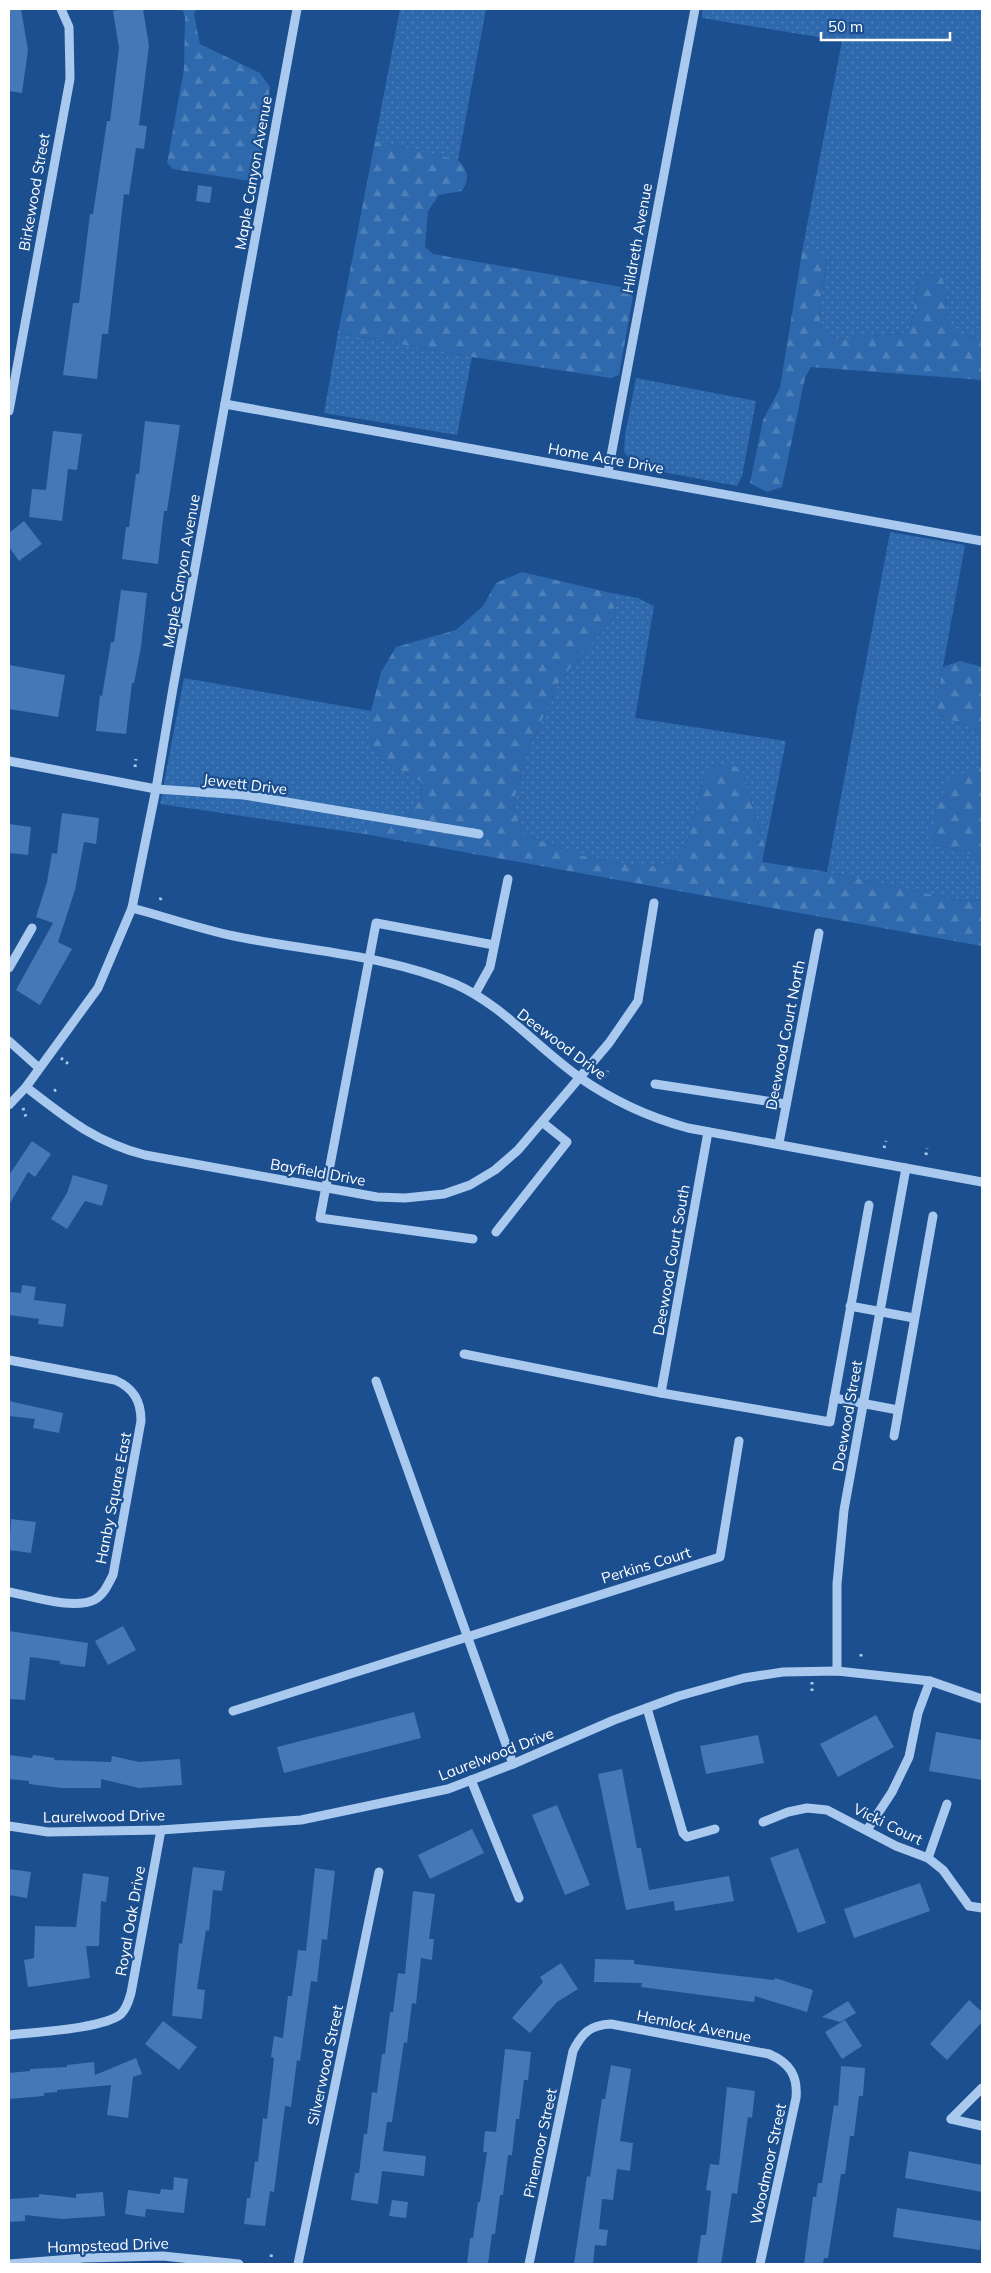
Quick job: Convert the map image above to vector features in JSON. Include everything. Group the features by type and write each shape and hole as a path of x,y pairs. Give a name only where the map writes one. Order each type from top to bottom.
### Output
{"street":[{"name":"Birkewood Street","path":"9,411 70,79 69,27 61,9"},
{"name":"Maple Canyon Avenue","path":"9,1105 26,1087 98,988 132,908 156,789 297,9"},
{"name":"Hildreth Avenue","path":"608,472 695,9"},
{"name":"Home Acre Drive","path":"225,404 982,541"},
{"name":"Jewett Drive","path":"9,761 156,789 244,795 479,834"},
{"path":"475,994 490,967 508,879"},
{"name":"Bayfield Drive","path":"26,1087 69,1121 117,1148 145,1155 377,1197 405,1198 444,1194 470,1185 495,1170 518,1150 609,1043 638,1001 654,903"},
{"name":"Deewood Drive","path":"132,908 232,936 415,970 454,984 475,994 579,1077 623,1104 653,1118 708,1132 778,1143 982,1182"},
{"path":"473,1239 320,1218 376,923 494,944"},
{"path":"9,968 32,928"},
{"name":"Deewood Court North","path":"778,1143 819,933"},
{"path":"9,1040 39,1068"},
{"path":"655,1084 786,1104"},
{"path":"496,1232 567,1142 542,1122"},
{"name":"Deewood Court South","path":"661,1393 708,1132"},
{"name":"Doewood Street","path":"837,1671 837,1584 844,1510 906,1168"},
{"path":"464,1354 661,1393 830,1422 869,1205"},
{"path":"894,1436 933,1216"},
{"path":"850,1306 914,1318"},
{"name":"Hanby Square East","path":"9,1360 115,1380 128,1386 137,1397 141,1408 141,1421 112,1575 106,1589 96,1599 80,1604 9,1592"},
{"path":"376,1381 514,1764"},
{"path":"834,1398 898,1410"},
{"name":"Perkins Court","path":"233,1711 720,1557 739,1441"},
{"name":"Laurelwood Drive","path":"9,1826 48,1832 161,1830 301,1820 448,1789 514,1764 614,1720 680,1696 744,1678 783,1672 837,1671 930,1682 982,1699"},
{"path":"867,1830 892,1792 909,1756 918,1713 930,1682"},
{"path":"647,1708 683,1833 687,1837 714,1830"},
{"path":"471,1780 519,1898"},
{"path":"928,1858 946,1804"},
{"name":"Vicki Court","path":"763,1822 788,1812 807,1808 827,1810 896,1846 928,1858 943,1870 969,1906 982,1908"},
{"name":"Royal Oak Drive","path":"9,2035 99,2024 120,2014 128,2004 161,1830"},
{"name":"Silverwood Street","path":"298,2264 379,1872"},
{"name":"Hemlock Avenue","path":"587,2031 598,2024 611,2024 751,2050 770,2054 782,2060 792,2070"},
{"name":"Pinemoor Street","path":"529,2264 574,2051 579,2040 587,2031"},
{"name":"Woodmoor Street","path":"760,2264 796,2098 797,2084 792,2070"},
{"path":"982,2088 951,2119 982,2126"},
{"name":"Hampstead Drive","path":"9,2264 84,2258 163,2256 239,2264"}],"path":[{"path":"135,767 136,760"},
{"path":"160,900 162,896"},
{"path":"570,1051 575,1046"},
{"path":"61,1058 72,1066"},
{"path":"604,1077 608,1071"},
{"path":"54,1091 59,1088"},
{"path":"23,1106 26,1117"},
{"path":"884,1148 886,1141"},
{"path":"926,1155 927,1148"},
{"path":"861,1654 861,1660"},
{"path":"812,1681 812,1691"},
{"path":"271,2257 272,2252"}],"green space":[{"path":"182,9 196,9 194,15 200,44 260,73 270,87 259,173 250,181 173,169 167,163 184,69 185,16"},
{"path":"400,9 486,9 458,160 375,141"},
{"path":"703,9 982,9 982,338 958,337 948,326 946,291 919,278 911,325 906,333 837,339 821,329 819,310 827,260 814,252 802,252 842,41 702,18"},
{"path":"375,141 458,160 466,171 467,178 462,191 439,195 428,211 425,247 433,254 622,287 633,296 619,375 611,378 472,357 338,333"},
{"path":"802,252 814,252 827,259 819,310 821,329 837,339 906,333 911,325 919,278 927,271 942,278 946,291 948,326 958,337 982,338 982,380 811,367 805,378 782,487 767,492 750,483 763,420 780,388"},
{"path":"338,333 472,357 457,435 324,413"},
{"path":"636,378 756,401 742,476 737,486 636,467 624,452 625,435"},
{"path":"890,532 965,545 936,705 941,716 982,732 982,767 953,778 932,844 973,855 982,865 982,900 963,901 827,872"},
{"path":"522,572 611,593 615,611 614,618 560,680 526,755 513,805 521,828 529,836 579,855 644,868 674,862 685,849 703,781 717,766 730,764 742,770 765,847 762,862 827,872 963,901 982,900 982,946 364,834 366,825 407,818 421,798 422,782 380,759 371,746 371,711 381,672 396,647 456,630 483,606 496,583"},
{"path":"611,593 638,598 654,606 635,718 786,741 765,847 742,770 703,781 685,849 674,862 644,868 579,855 529,836 521,828 513,805 526,755 560,680 614,618 615,610"},
{"path":"960,661 982,667 982,732 941,716 936,705 943,667"},
{"path":"184,678 371,711 371,746 380,759 422,782 421,798 407,818 366,825 364,834 160,804"},
{"path":"982,767 982,865 973,855 932,844 932,828 936,809 948,784 956,776"}],"building":[{"path":"9,9 21,9 28,50 22,93 9,91"},
{"path":"143,9 149,46 139,125 147,126 144,149 136,148 129,195 124,194 108,334 102,334 97,379 63,375 73,303 79,303 90,214 93,214 107,121 110,121 119,48 113,11"},
{"path":"198,185 212,187 210,203 196,201"},
{"path":"145,421 180,425 167,511 164,511 158,564 122,559 126,527 129,527 136,474 139,474"},
{"path":"53,431 82,434 77,470 68,469 62,521 29,517 32,489 46,490"},
{"path":"24,521 42,544 19,561 9,547 9,533"},
{"path":"121,590 147,593 141,647 134,683 132,683 126,734 96,731 100,695 102,696 111,642 114,642"},
{"path":"9,665 65,675 58,717 9,709"},
{"path":"62,813 99,818 96,844 84,842 75,890 58,942 72,949 40,1005 16,990 53,923 36,917 47,882 52,853 57,854"},
{"path":"9,824 31,827 28,855 9,853"},
{"path":"32,1141 51,1154 35,1177 28,1172 9,1205 9,1175"},
{"path":"73,1175 108,1185 102,1206 85,1201 67,1229 51,1219 67,1193"},
{"path":"22,1285 36,1287 34,1300 66,1304 63,1327 38,1324 39,1319 9,1315 9,1292 21,1293"},
{"path":"9,1401 63,1413 59,1433 33,1428 35,1419 9,1416"},
{"path":"11,1519 36,1522 31,1553 9,1550"},
{"path":"123,1626 136,1650 108,1665 95,1641"},
{"path":"9,1631 88,1643 85,1667 60,1664 60,1661 30,1657 25,1700 9,1699"},
{"path":"414,1712 421,1738 284,1773 277,1747"},
{"path":"876,1715 894,1747 838,1777 820,1744"},
{"path":"936,1732 982,1740 982,1780 929,1771"},
{"path":"758,1735 764,1763 706,1774 700,1746"},
{"path":"9,1755 32,1758 33,1755 55,1758 54,1760 111,1762 112,1756 139,1762 180,1759 182,1785 139,1788 101,1779 101,1788 62,1788 29,1784 29,1781 9,1779"},
{"path":"622,1769 637,1848 641,1848 649,1890 729,1876 734,1901 675,1911 674,1901 626,1910 598,1774"},
{"path":"557,1805 590,1885 565,1895 532,1815"},
{"path":"472,1829 484,1853 430,1879 418,1855"},
{"path":"798,1848 826,1923 798,1933 770,1858"},
{"path":"193,1867 225,1871 222,1891 213,1890 209,1931 206,1930 197,1989 205,1990 202,2019 172,2016 179,1943 182,1944"},
{"path":"315,1868 335,1871 327,1940 322,1939 317,1982 311,1981 300,2061 297,2060 291,2107 285,2106 274,2192 270,2191 265,2226 244,2224 247,2198 250,2198 255,2161 258,2162 263,2118 267,2119 274,2058 271,2057 274,2036 283,2038 288,1996 292,1996 298,1950 306,1951"},
{"path":"9,1869 31,1872 27,1898 9,1895"},
{"path":"83,1873 109,1877 106,1902 101,1901 99,1946 86,1946 90,1978 28,1987 24,1960 34,1958 35,1926 76,1927"},
{"path":"920,1883 930,1911 854,1938 844,1909"},
{"path":"413,1891 435,1894 429,1939 434,1939 432,1960 421,1958 416,2004 412,2003 407,2043 404,2042 392,2122 387,2122 383,2151 426,2156 424,2176 382,2171 378,2204 351,2200 355,2173 359,2173 364,2134 367,2134 372,2092 377,2093 382,2054 385,2054 390,2012 393,2012 398,1973 405,1974"},
{"path":"595,1959 634,1960 634,1964 774,1980 775,1978 813,1990 807,2012 755,1996 754,2002 641,1987 642,1983 594,1982"},
{"path":"561,1963 578,1989 557,2002 530,2033 512,2018 543,1982 540,1977"},
{"path":"969,2000 982,2012 982,2022 947,2060 930,2044"},
{"path":"848,2001 856,2013 840,2022 822,2017"},
{"path":"845,2020 862,2046 842,2059 825,2032"},
{"path":"163,2021 197,2047 179,2070 145,2044"},
{"path":"505,2049 531,2052 528,2080 524,2080 519,2119 516,2119 512,2155 508,2155 503,2195 500,2195 495,2234 492,2234 488,2264 467,2264 470,2238 473,2238 478,2202 480,2202 487,2152 483,2152 485,2131 496,2132"},
{"path":"136,2058 142,2074 133,2077 128,2118 107,2115 111,2085 57,2090 57,2092 44,2093 44,2096 9,2099 9,2073 94,2062 95,2075"},
{"path":"611,2065 631,2069 620,2141 633,2143 630,2171 617,2169 613,2200 602,2199 599,2229 608,2230 606,2246 595,2245 593,2264 574,2264 587,2176 590,2177 602,2099 605,2099"},
{"path":"841,2066 865,2068 863,2096 859,2096 854,2136 850,2136 845,2174 841,2174 828,2258 824,2258 823,2264 804,2264 813,2197 816,2197 818,2183 822,2183 834,2105 838,2106"},
{"path":"727,2087 755,2091 752,2118 748,2117 737,2194 732,2193 721,2264 697,2264 701,2235 706,2235 711,2191 706,2190 710,2164 719,2165"},
{"path":"909,2151 982,2165 982,2192 905,2178"},
{"path":"174,2177 188,2179 184,2213 146,2209 145,2217 125,2214 128,2190 160,2194 161,2189 173,2190"},
{"path":"103,2192 105,2216 62,2219 25,2215 25,2221 9,2222 9,2199 39,2197 39,2194 76,2198 76,2194"},
{"path":"392,2200 408,2202 406,2218 389,2216"},
{"path":"897,2208 982,2221 980,2250 893,2237"}]}
